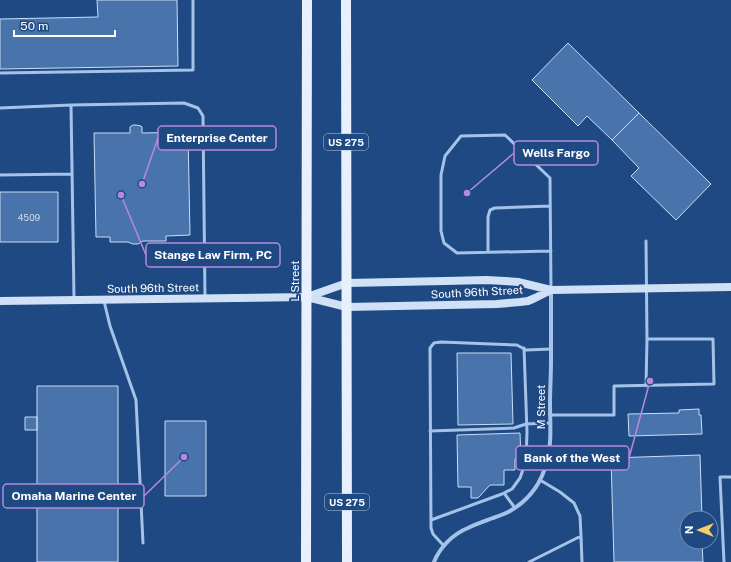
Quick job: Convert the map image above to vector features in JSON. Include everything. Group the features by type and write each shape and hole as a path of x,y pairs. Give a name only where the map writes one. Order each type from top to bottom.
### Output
{"main road":[{"name":"L Street","path":"306,562 307,0"},
{"name":"US 275","path":"346,0 347,562"},
{"name":"South 96th Street","path":"307,297 347,283 472,280 518,282 551,290 731,287"},
{"name":"South 96th Street","path":"0,301 307,297 347,307 497,304 520,302 535,298 551,290"}],"street":[{"name":"M Street","path":"434,562 444,546 452,538 467,528 510,512 524,502 538,485 548,461 550,444 551,290"}],"lane":[{"path":"0,73 193,70 193,0"},
{"path":"0,108 184,102 198,108 203,116 205,298"},
{"path":"71,105 74,300"},
{"path":"551,251 456,254 444,243 441,231 441,174 445,156 461,136 505,136 550,178 551,251 551,290"},
{"path":"0,175 72,174"},
{"path":"488,252 488,218 490,210 495,208 550,206"},
{"path":"646,241 646,386"},
{"path":"104,300 110,326 136,400 143,543"},
{"path":"550,415 614,415 614,386 714,384 713,338 647,339"},
{"path":"444,546 433,534 431,528 430,348 434,343 441,342 517,345 526,350 551,349"},
{"path":"431,520 504,493 512,489 520,478 526,461 524,348"},
{"path":"430,431 514,428 526,424 550,423"},
{"path":"724,562 720,477 731,477"},
{"path":"540,480 560,492 574,503 580,516 582,562"},
{"path":"504,493 514,508"},
{"path":"528,562 581,536"}],"building":[{"path":"97,0 177,0 178,66 0,69 0,19 98,17"},
{"path":"568,43 639,113 612,140 587,116 578,126 532,80"},
{"path":"639,113 711,184 676,220 631,176 639,168 612,140"},
{"path":"133,125 141,126 142,133 188,132 190,235 166,236 166,241 143,241 138,244 128,242 110,242 110,237 96,237 94,133 130,133 130,127"},
{"path":"0,192 58,192 58,242 0,242"},
{"path":"457,353 511,353 513,424 458,425"},
{"path":"37,386 118,386 118,562 37,562"},
{"path":"699,409 699,415 701,415 702,434 629,436 628,414 679,413 679,410"},
{"path":"25,417 37,417 37,430 25,430"},
{"path":"165,421 206,421 206,496 165,496"},
{"path":"520,433 521,459 515,459 515,470 504,470 504,485 490,485 478,498 471,498 471,487 458,487 457,435"},
{"path":"700,455 702,510 679,510 679,550 702,550 703,562 614,562 611,458"}],"place":[{"name":"Enterprise Center","path":"142,184"},
{"name":"Wells Fargo","path":"467,193"},
{"name":"Stange Law Firm, PC","path":"121,195"},
{"name":"Bank of the West","path":"650,381"},
{"name":"Omaha Marine Center","path":"184,457"}]}
